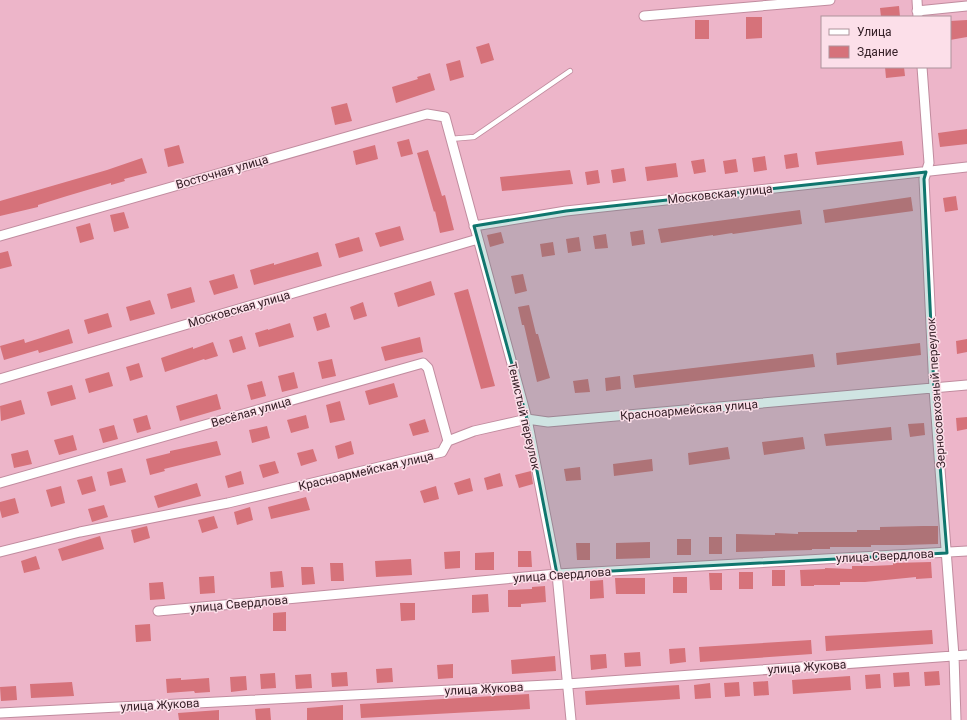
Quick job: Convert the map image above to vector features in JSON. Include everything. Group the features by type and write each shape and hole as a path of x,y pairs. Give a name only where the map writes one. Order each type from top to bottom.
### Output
{"street":[{"path":"644,16 830,0"},
{"path":"917,0 918,14 967,6"},
{"name":"Зерносовхозный переулок","path":"922,68 929,163 924,179 934,389 954,656 956,720"},
{"name":"Восточная улица","path":"0,236 427,114 445,117"},
{"name":"Тенистый переулок","path":"445,117 527,419 557,574 571,720"},
{"name":"Московская улица","path":"474,226 566,211 967,167"},
{"name":"Московская улица","path":"0,379 478,239"},
{"name":"Весёлая улица","path":"0,484 423,363 428,368 448,441"},
{"name":"Красноармейская улица","path":"0,552 80,532 228,503 400,463 442,452 448,441 474,431 527,419 548,422 967,385"},
{"name":"улица Свердлова","path":"158,611 557,574 967,551"},
{"name":"улица Жукова","path":"0,713 568,684 967,655"}],"lane":[{"path":"450,139 474,137 570,71"}],"highlighted area":[{"path":"926,172 924,179 934,389 947,553 557,574 527,419 474,226 566,211"}],"building":[{"path":"899,6 900,16 881,16 880,8"},
{"path":"746,17 762,17 762,38 746,39"},
{"path":"695,20 709,20 709,39 695,39"},
{"path":"967,20 967,37 951,40 951,21"},
{"path":"489,43 494,60 481,64 476,47"},
{"path":"460,60 464,77 450,81 446,64"},
{"path":"885,68 904,68 905,76 886,78"},
{"path":"430,73 435,90 396,103 392,87 418,79 417,77"},
{"path":"347,103 352,121 335,125 331,107"},
{"path":"967,129 967,144 940,147 938,133"},
{"path":"409,139 413,154 401,157 397,142"},
{"path":"902,141 904,155 817,165 815,152"},
{"path":"179,145 184,163 168,167 164,149"},
{"path":"375,145 378,159 356,165 353,151"},
{"path":"428,150 442,196 445,195 454,230 440,233 435,211 434,212 417,153"},
{"path":"797,153 799,167 786,169 784,155"},
{"path":"765,156 767,170 754,172 752,158"},
{"path":"142,158 147,173 124,179 125,181 111,185 111,183 38,205 38,207 0,216 0,201 107,170"},
{"path":"704,159 706,172 694,174 691,161"},
{"path":"736,159 738,172 725,174 723,161"},
{"path":"676,163 678,177 647,181 645,167"},
{"path":"624,168 626,181 613,183 611,170"},
{"path":"570,170 573,184 502,191 500,177"},
{"path":"598,170 600,183 587,185 585,172"},
{"path":"956,196 958,210 945,212 943,198"},
{"path":"911,197 913,211 825,223 823,210"},
{"path":"800,210 802,224 733,234 713,235 661,243 658,229"},
{"path":"124,212 129,228 114,232 110,215"},
{"path":"90,223 94,239 80,243 76,227"},
{"path":"400,226 404,240 380,247 375,233"},
{"path":"643,230 645,244 632,246 630,232"},
{"path":"501,232 504,243 490,247 487,235"},
{"path":"606,234 608,248 595,249 593,236"},
{"path":"359,237 363,251 339,258 335,244"},
{"path":"579,237 581,251 568,253 566,239"},
{"path":"553,242 555,255 542,257 540,244"},
{"path":"8,251 12,266 0,269 0,253"},
{"path":"318,252 322,266 254,285 250,270 274,263 274,265"},
{"path":"234,274 238,288 214,295 209,281"},
{"path":"523,274 527,291 515,294 511,276"},
{"path":"431,281 435,295 398,307 394,293"},
{"path":"191,287 195,302 171,309 167,294"},
{"path":"468,289 495,386 481,389 454,293"},
{"path":"150,300 155,314 130,321 126,307"},
{"path":"363,302 367,316 354,320 350,307"},
{"path":"529,305 536,334 538,334 550,378 537,382 524,325 522,325 518,307"},
{"path":"108,313 112,327 88,334 84,320"},
{"path":"326,313 330,327 317,331 313,317"},
{"path":"290,323 294,337 259,347 255,333"},
{"path":"69,329 73,343 39,353 38,350 4,360 0,346 24,339 25,343"},
{"path":"242,336 246,349 233,353 229,340"},
{"path":"420,337 423,352 385,361 381,347"},
{"path":"967,339 967,352 957,354 956,341"},
{"path":"213,342 218,356 165,372 161,358"},
{"path":"920,343 921,355 837,365 836,353"},
{"path":"813,354 815,367 635,388 633,375"},
{"path":"332,359 336,376 322,379 318,362"},
{"path":"139,363 143,377 130,381 126,367"},
{"path":"109,372 113,386 89,393 85,379"},
{"path":"294,372 298,388 282,392 278,376"},
{"path":"620,376 621,389 606,391 605,378"},
{"path":"588,379 590,392 575,393 573,381"},
{"path":"262,381 266,396 251,400 247,385"},
{"path":"394,383 398,397 369,405 365,391"},
{"path":"72,385 76,399 51,406 47,392"},
{"path":"217,394 221,409 180,421 176,406"},
{"path":"21,400 25,414 1,421 0,406"},
{"path":"340,401 345,420 330,423 326,405"},
{"path":"147,415 151,429 137,433 133,419"},
{"path":"306,415 309,428 291,433 287,420"},
{"path":"967,417 967,429 957,431 956,418"},
{"path":"425,419 429,432 413,436 409,424"},
{"path":"924,423 925,435 910,437 908,424"},
{"path":"114,425 118,439 103,443 99,429"},
{"path":"267,426 270,438 252,443 249,430"},
{"path":"891,427 892,440 826,446 824,434"},
{"path":"73,435 77,450 59,455 54,440"},
{"path":"803,437 805,449 764,455 762,442"},
{"path":"217,441 221,455 164,469 165,471 150,475 146,459 170,453 170,451"},
{"path":"351,441 354,454 338,459 335,446"},
{"path":"728,447 730,459 689,465 688,453"},
{"path":"313,449 317,461 301,466 297,453"},
{"path":"28,450 32,464 14,468 11,454"},
{"path":"652,459 653,471 614,476 613,464"},
{"path":"275,461 279,473 263,478 259,465"},
{"path":"580,467 581,480 566,481 564,469"},
{"path":"122,468 126,482 110,486 107,472"},
{"path":"241,471 244,484 228,488 225,476"},
{"path":"531,471 533,484 519,488 515,475"},
{"path":"500,473 503,486 487,490 484,478"},
{"path":"92,476 96,491 82,495 77,480"},
{"path":"470,478 473,491 458,495 454,483"},
{"path":"197,483 201,496 158,508 154,496"},
{"path":"61,486 65,503 51,507 46,490"},
{"path":"436,486 439,499 424,503 420,491"},
{"path":"306,497 310,510 271,519 268,507"},
{"path":"15,498 19,513 2,518 0,502"},
{"path":"104,505 108,517 92,522 88,509"},
{"path":"250,507 253,520 237,525 234,512"},
{"path":"214,516 218,528 202,533 198,520"},
{"path":"147,526 150,538 134,543 131,530"},
{"path":"938,526 938,544 871,545 871,547 830,547 830,549 812,550 736,552 736,534 775,535 775,533 798,534 798,532 857,532 857,530 880,530 880,527"},
{"path":"100,536 104,549 62,561 58,549"},
{"path":"709,537 722,537 722,554 709,554"},
{"path":"677,539 691,539 691,555 677,555"},
{"path":"650,542 650,558 616,559 616,543"},
{"path":"576,543 590,543 590,560 577,560"},
{"path":"460,551 460,568 445,569 444,552"},
{"path":"518,551 531,551 532,567 518,567"},
{"path":"494,552 494,570 475,570 475,553"},
{"path":"36,556 40,569 24,573 21,561"},
{"path":"411,559 412,575 376,577 375,561"},
{"path":"931,562 932,578 916,579 916,577 865,582 840,582 840,585 801,586 800,570 825,568 852,569 852,566"},
{"path":"330,563 343,563 344,581 331,581"},
{"path":"301,567 313,567 315,584 302,585"},
{"path":"772,570 785,570 785,586 772,586"},
{"path":"282,571 284,587 271,588 270,572"},
{"path":"739,572 753,572 753,589 739,589"},
{"path":"709,573 722,573 722,590 710,590"},
{"path":"214,576 215,593 200,594 199,577"},
{"path":"673,577 687,577 687,593 673,593"},
{"path":"615,578 645,578 645,594 616,594"},
{"path":"603,580 604,598 590,599 590,581"},
{"path":"163,582 165,599 150,600 149,583"},
{"path":"545,586 546,602 521,604 521,607 508,607 508,590 532,589 532,587"},
{"path":"488,594 489,612 472,613 472,595"},
{"path":"400,603 415,603 415,620 401,621"},
{"path":"286,612 286,631 273,631 273,613"},
{"path":"150,624 151,641 136,642 135,625"},
{"path":"932,630 933,644 826,651 825,636"},
{"path":"811,640 812,654 700,662 699,647"},
{"path":"685,648 686,662 670,664 669,649"},
{"path":"640,652 641,666 625,667 624,653"},
{"path":"606,654 607,668 591,670 590,655"},
{"path":"555,656 556,671 512,674 511,660"},
{"path":"453,664 453,678 438,679 437,665"},
{"path":"392,668 393,682 377,683 376,669"},
{"path":"939,671 940,685 925,686 924,672"},
{"path":"347,672 348,686 332,687 331,673"},
{"path":"909,672 910,686 894,687 893,673"},
{"path":"275,673 276,688 261,689 260,674"},
{"path":"311,674 312,688 296,689 295,675"},
{"path":"880,674 881,688 866,689 865,675"},
{"path":"246,676 247,690 231,692 230,677"},
{"path":"850,676 851,690 793,694 792,680"},
{"path":"181,678 181,680 209,678 210,692 195,693 194,691 167,693 166,679"},
{"path":"768,681 769,695 754,696 753,682"},
{"path":"72,682 74,696 31,698 30,684"},
{"path":"739,682 740,696 725,697 724,683"},
{"path":"710,683 711,698 695,699 694,685"},
{"path":"679,685 680,699 586,705 585,691"},
{"path":"16,686 17,700 1,701 0,687"},
{"path":"529,694 530,709 361,718 360,704"},
{"path":"343,705 343,720 307,720 307,708"},
{"path":"270,708 271,720 256,720 255,709"},
{"path":"219,710 219,720 179,720 178,713"}]}
